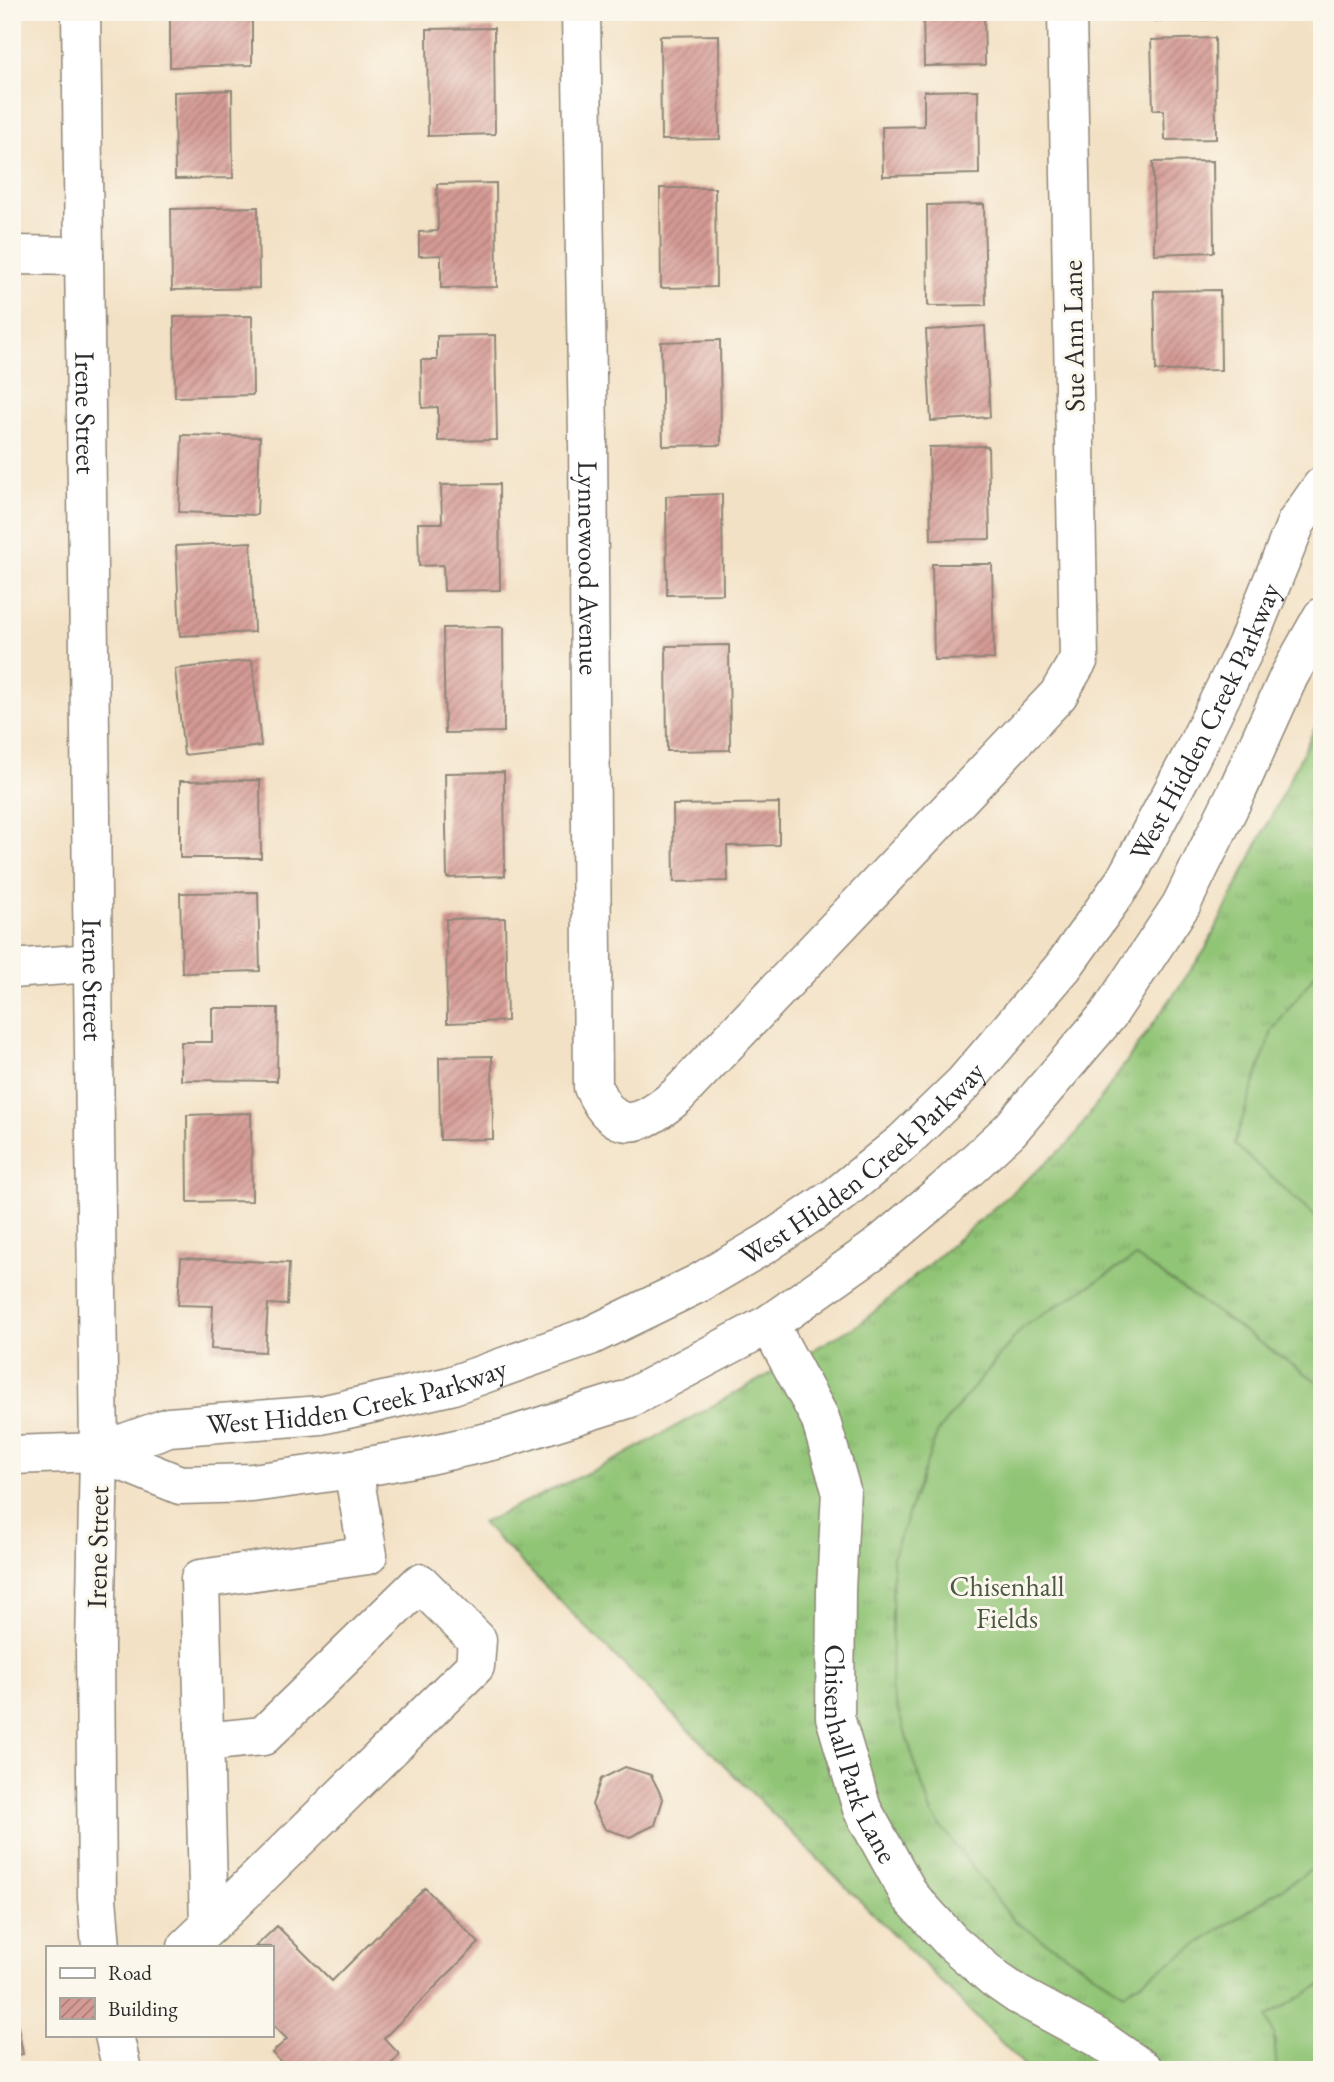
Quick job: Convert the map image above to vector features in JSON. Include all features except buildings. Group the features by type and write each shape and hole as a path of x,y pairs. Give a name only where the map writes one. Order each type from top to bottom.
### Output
{"street":[{"name":"Irene Street","path":"81,12 99,1452 95,1648 97,1898 102,1946"},
{"name":"Lynnewood Avenue","path":"581,12 593,1087 601,1106 613,1118 627,1123 654,1115 677,1096 1058,695 1079,659"},
{"name":"Sue Ann Lane","path":"1067,12 1079,659"},
{"path":"12,255 85,256"},
{"name":"West Hidden Creek Parkway","path":"12,1455 99,1452 169,1427 320,1415 450,1386 590,1336 687,1289 767,1243 838,1195 903,1142 963,1084 1063,967 1125,880 1191,757 1246,646 1296,523 1322,486"},
{"name":"West Hidden Creek Parkway","path":"99,1452 180,1485 252,1483 353,1469 501,1439 628,1399 769,1324 874,1249 944,1191 1010,1130 1108,1015 1181,905 1289,676 1322,617"},
{"path":"12,969 91,963"},
{"name":"Chisenhall Park Lane","path":"769,1324 820,1418 841,1490 836,1590 835,1717 862,1809 910,1896 952,1942 1018,1995 1098,2038 1144,2070"},
{"path":"353,1469 368,1555"},
{"path":"368,1555 391,1559 420,1583 477,1640 475,1667 198,1937 205,1742 200,1579 368,1555"},
{"path":"205,1742 263,1736 420,1583"},
{"path":"114,2036 122,2070"}],"green space":[{"name":"Chisenhall Fields","path":"1322,714 1322,2070 1029,2070 482,1523 617,1459 861,1323 1070,1142 1205,950"},
{"path":"1322,965 1322,1222 1234,1144 1272,1031"},
{"path":"1136,1257 1322,1385 1322,1862 1124,1993 1013,1920 932,1815 891,1689 893,1556 938,1431 1023,1327"},
{"path":"1322,1984 1322,2070 1277,2070 1274,2035 1267,2017"}]}
